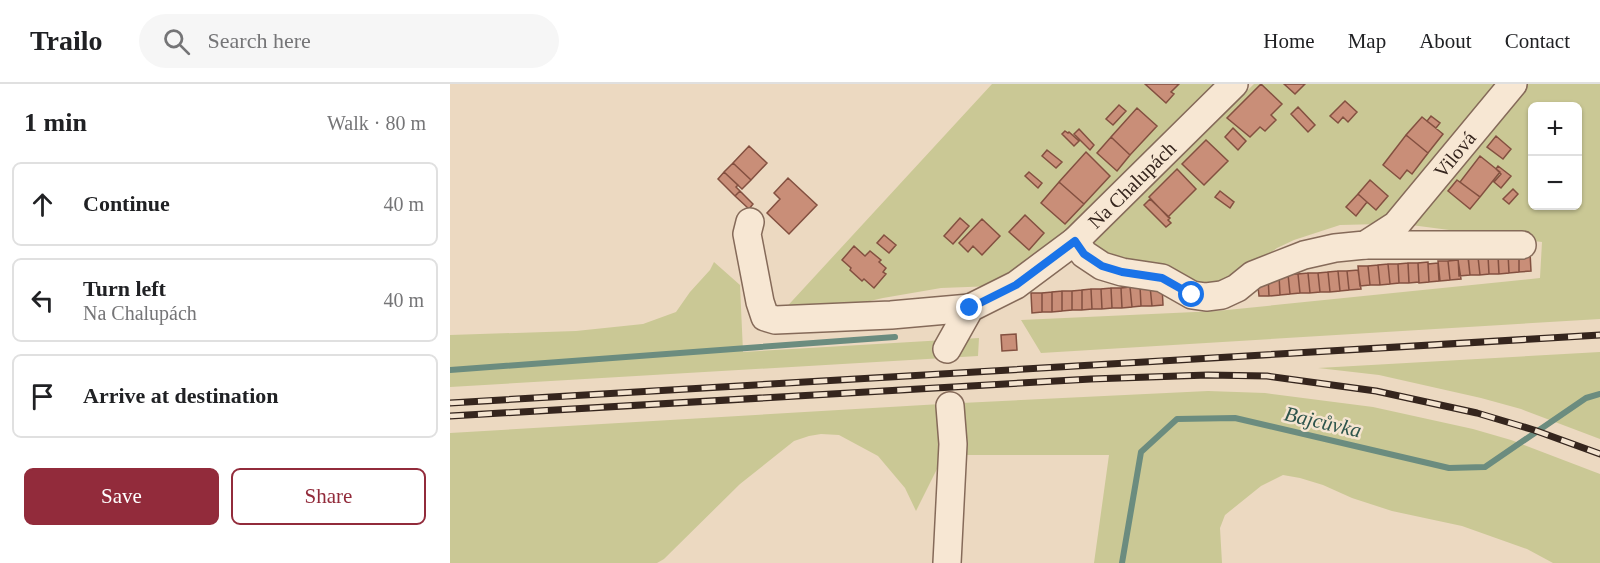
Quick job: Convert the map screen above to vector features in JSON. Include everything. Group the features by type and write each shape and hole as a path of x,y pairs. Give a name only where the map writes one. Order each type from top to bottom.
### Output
{"street":[{"name":"Na Chalupách","path":"970,308 1016,285 1075,241 1234,84"},
{"name":"Vilová","path":"1365,245 1396,225 1513,84"},
{"path":"750,222 747,234 760,302 765,316 775,320 891,315 970,308"},
{"path":"1075,241 1084,254 1102,266 1122,272 1162,278 1192,295 1206,297 1222,295 1237,288 1253,275 1305,255 1335,248 1365,245 1522,245"},
{"path":"947,349 970,308"},
{"path":"947,563 953,444 950,406"}],"shaded area":[{"path":"992,84 1220,84 1094,213 994,286 941,288 830,310 781,313"},
{"path":"1254,84 1496,84 1381,224 1340,225 1294,240 1277,248 1224,288 1210,290 1188,280 1090,247"},
{"path":"1526,84 1600,84 1600,319 1041,353 1021,320 1217,311 1540,278 1542,242 1411,225"},
{"path":"714,262 740,285 743,352 979,338 978,356 450,387 450,335 576,331 643,324 676,312"},
{"path":"1600,352 1600,439 1521,409 1481,398 1379,375 1318,368"},
{"path":"1208,391 1265,393 1373,407 1473,429 1511,440 1600,474 1600,563 1553,563 1527,549 1462,526 1392,511 1352,498 1323,485 1283,475 1261,486 1225,515 1220,528 1222,563 1094,563 1109,455 944,455 916,511 905,488 878,456 839,435 821,434 794,441 740,484 664,559 657,563 450,563 450,433"}],"building":[{"path":"1145,84 1179,84 1171,92 1174,94 1166,103"},
{"path":"1261,84 1282,104 1271,115 1276,120 1265,131 1260,127 1250,137 1227,118"},
{"path":"1284,84 1305,84 1295,94"},
{"path":"1345,101 1357,112 1348,122 1343,117 1338,123 1330,116"},
{"path":"1119,105 1126,111 1113,125 1106,119"},
{"path":"1298,107 1315,125 1308,132 1291,114"},
{"path":"1137,108 1157,126 1130,155 1111,137"},
{"path":"1431,116 1440,123 1436,128 1427,121"},
{"path":"1422,117 1443,134 1428,153 1406,135"},
{"path":"1233,128 1246,141 1238,150 1225,137"},
{"path":"1079,129 1094,145 1090,150 1074,134"},
{"path":"1065,131 1079,141 1074,146 1062,134"},
{"path":"1406,135 1428,153 1412,174 1407,170 1400,179 1383,165"},
{"path":"1496,136 1511,149 1503,159 1487,147"},
{"path":"1111,137 1130,155 1117,171 1097,153"},
{"path":"1206,140 1228,161 1204,185 1182,164"},
{"path":"749,146 767,163 751,180 733,163"},
{"path":"1047,150 1062,162 1056,168 1042,156"},
{"path":"1086,152 1110,176 1084,204 1059,182"},
{"path":"1480,156 1500,172 1480,197 1460,182"},
{"path":"733,163 751,180 742,189 724,172"},
{"path":"1498,166 1511,176 1501,188 1494,182 1501,174 1496,169"},
{"path":"1177,169 1196,189 1168,217 1149,197"},
{"path":"724,172 738,185 736,187 740,191 735,196 718,179"},
{"path":"1029,172 1042,183 1038,188 1025,176"},
{"path":"788,178 817,205 789,234 767,213 780,199 774,193"},
{"path":"1370,180 1388,196 1376,210 1358,194"},
{"path":"1457,180 1480,197 1470,209 1448,191"},
{"path":"1059,182 1084,204 1065,224 1041,203"},
{"path":"1513,189 1518,194 1509,204 1503,199"},
{"path":"740,191 753,204 749,209 735,196"},
{"path":"1220,191 1234,202 1230,208 1215,197"},
{"path":"1358,194 1367,202 1356,216 1346,207"},
{"path":"1150,199 1170,218 1168,220 1171,223 1166,227 1144,205"},
{"path":"1025,215 1044,233 1029,250 1009,232"},
{"path":"960,218 969,226 953,244 944,236"},
{"path":"982,219 1000,236 982,255 973,246 968,252 959,243"},
{"path":"884,235 896,245 889,253 877,243"},
{"path":"854,246 865,256 870,251 881,260 879,262 886,268 883,272 886,274 874,288 864,279 862,281 842,260"},
{"path":"1530,252 1531,271 1519,272 1519,253"},
{"path":"1508,253 1509,273 1499,274 1498,254"},
{"path":"1508,253 1519,253 1519,272 1509,273"},
{"path":"1468,255 1470,275 1459,276 1458,256"},
{"path":"1488,256 1489,274 1480,275 1478,257"},
{"path":"1488,256 1498,256 1499,274 1489,274"},
{"path":"1468,257 1478,257 1480,275 1470,275"},
{"path":"1458,260 1461,279 1450,280 1448,261"},
{"path":"1438,261 1448,261 1450,280 1440,281"},
{"path":"1428,262 1429,282 1419,283 1418,263"},
{"path":"1408,263 1418,263 1419,282 1409,283"},
{"path":"1408,263 1409,283 1399,283 1398,264"},
{"path":"1438,263 1439,281 1429,282 1428,264"},
{"path":"1388,264 1390,284 1380,285 1378,265"},
{"path":"1388,264 1398,264 1399,283 1390,284"},
{"path":"1378,265 1380,285 1370,285 1368,266"},
{"path":"1358,266 1368,266 1370,285 1360,286"},
{"path":"1358,270 1361,289 1349,290 1347,271"},
{"path":"1338,271 1340,291 1330,292 1328,272"},
{"path":"1338,271 1347,271 1349,290 1340,291"},
{"path":"1328,272 1330,292 1320,292 1318,273"},
{"path":"1308,273 1310,293 1300,293 1298,274"},
{"path":"1308,273 1318,273 1320,292 1310,293"},
{"path":"1288,274 1290,294 1280,295 1279,275"},
{"path":"1288,274 1298,274 1300,293 1290,294"},
{"path":"1279,275 1280,295 1269,296 1268,276"},
{"path":"1268,276 1269,296 1259,296 1257,277"},
{"path":"1162,285 1163,305 1152,306 1150,286"},
{"path":"1140,286 1141,306 1132,307 1130,287"},
{"path":"1140,286 1150,286 1152,306 1141,306"},
{"path":"1130,287 1132,307 1122,308 1121,288"},
{"path":"1111,288 1112,308 1102,309 1101,289"},
{"path":"1111,288 1121,288 1122,308 1112,308"},
{"path":"1091,289 1101,289 1102,309 1092,309"},
{"path":"1091,289 1092,309 1082,310 1082,290"},
{"path":"1082,290 1082,310 1072,310 1072,291"},
{"path":"1062,291 1072,291 1072,310 1062,311"},
{"path":"1062,291 1062,311 1052,312 1052,292"},
{"path":"1052,292 1052,312 1042,312 1042,293"},
{"path":"1031,293 1042,293 1042,312 1032,313"},
{"path":"1016,334 1017,350 1002,351 1001,335"}],"waterway":[{"path":"450,370 895,337"},
{"name":"Bajcůvka","path":"1122,563 1141,452 1177,419 1235,418 1449,468 1485,467 1586,398 1600,394"}],"railway":[{"path":"450,403 1600,335"},
{"path":"450,416 1091,379 1208,375 1267,376 1376,391 1477,413 1534,430 1600,454"}],"route":[{"path":"970,308 1016,285 1075,241 1084,254 1102,266 1122,272 1162,278 1192,295"}]}
